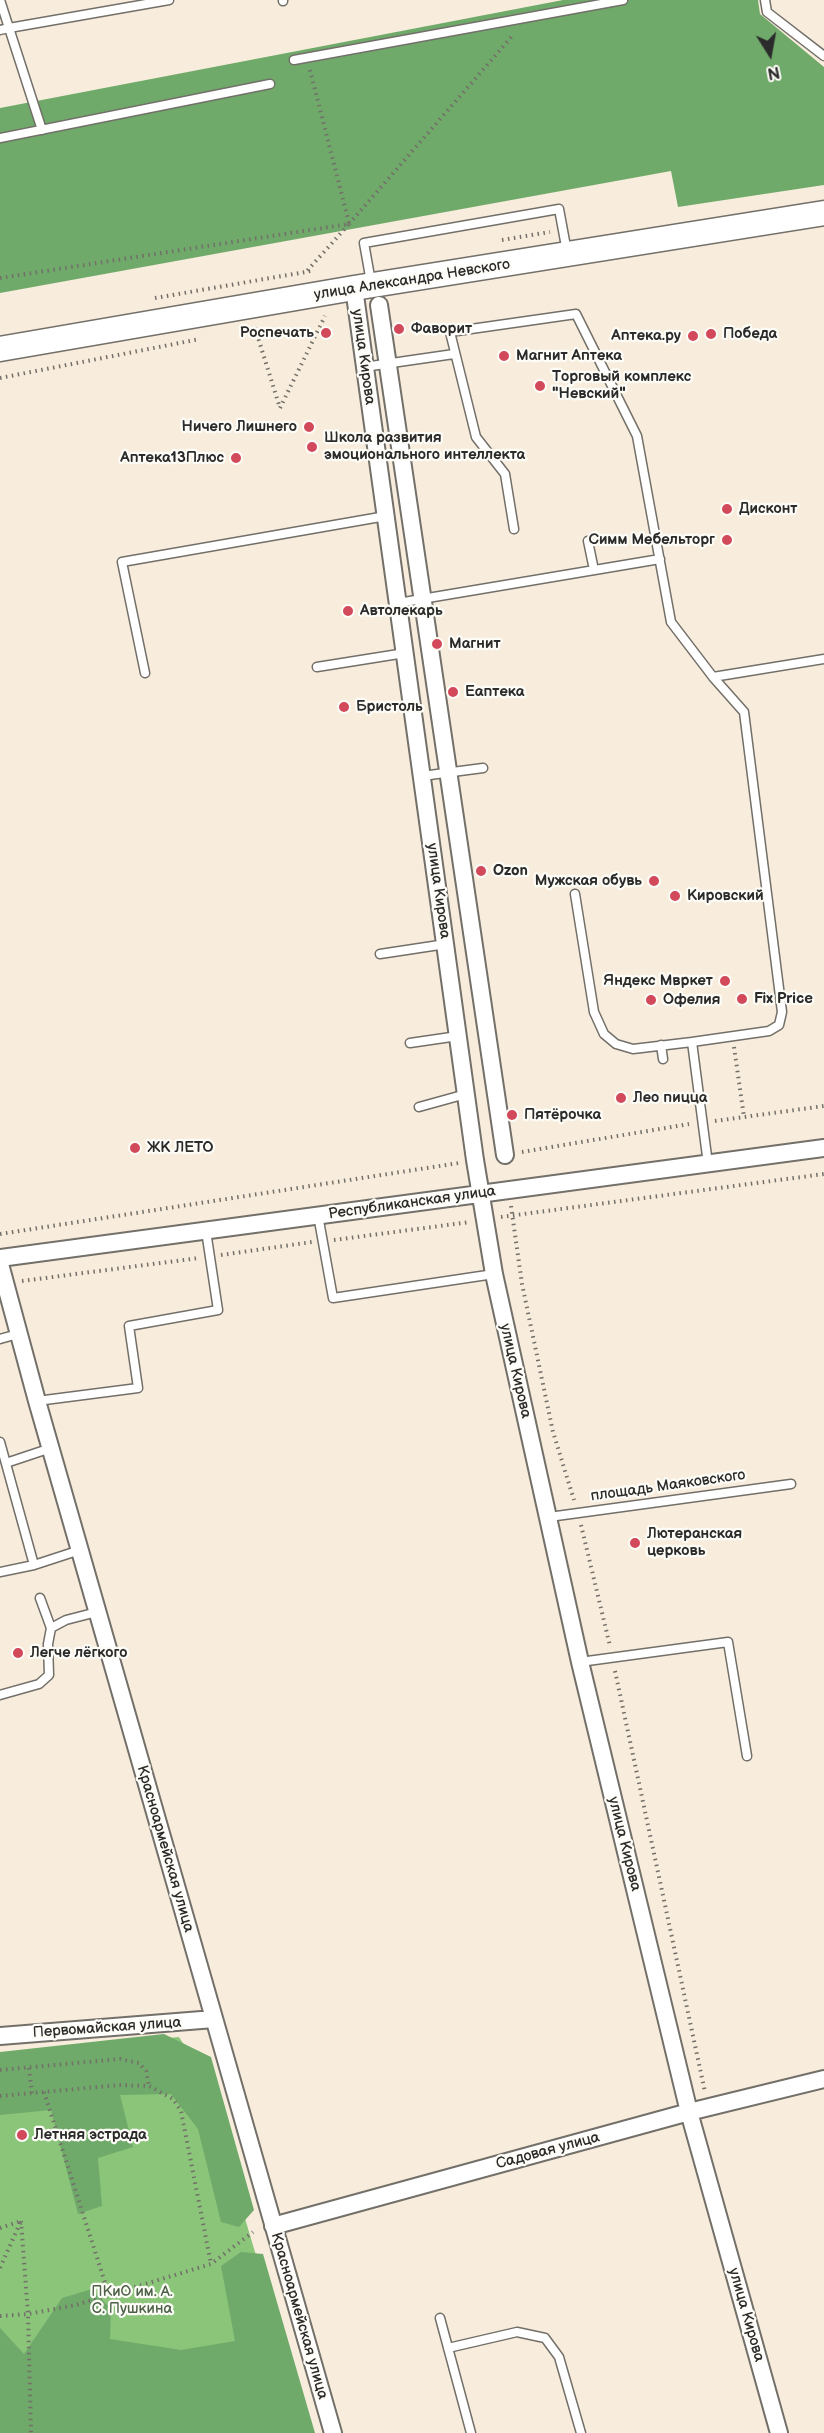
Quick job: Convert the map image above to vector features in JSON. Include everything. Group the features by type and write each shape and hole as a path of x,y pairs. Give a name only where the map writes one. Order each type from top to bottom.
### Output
{"main road":[{"name":"улица Александра Невского","path":"0,349 310,296 368,293 567,254 824,213"}],"street":[{"path":"368,293 388,363 505,1155"},
{"name":"улица Кирова","path":"368,293 364,367 475,1160 494,1274 580,1662 688,2112 779,2433"},
{"name":"Республиканская улица","path":"0,1258 824,1148"},
{"name":"Красноармейская улица","path":"0,1264 97,1612 333,2433"},
{"name":"Первомайская улица","path":"0,2036 214,2019"},
{"name":"Садовая улица","path":"273,2226 688,2112 824,2079"}],"lane":[{"path":"0,0 4,29 42,130"},
{"path":"4,29 169,0"},
{"path":"294,60 623,0"},
{"path":"765,0 767,12 824,56"},
{"path":"0,138 270,84"},
{"path":"368,293 364,243 559,209 567,254"},
{"path":"514,529 505,474 476,437 450,332 576,314 637,436 671,622 713,678 744,712 782,1012 779,1024 769,1030 692,1042 633,1049 616,1044 604,1034 594,1012 575,894"},
{"path":"364,367 454,354"},
{"path":"145,673 122,562 386,516"},
{"path":"588,541 594,570"},
{"path":"398,603 660,559"},
{"path":"317,667 405,653"},
{"path":"713,678 824,659"},
{"path":"422,776 483,768"},
{"path":"380,954 446,944"},
{"path":"410,1043 458,1036"},
{"path":"692,1042 708,1164"},
{"path":"661,1045 663,1059"},
{"path":"419,1107 466,1094"},
{"path":"318,1215 333,1298 494,1274"},
{"path":"37,1401 138,1388 129,1326 218,1310 206,1230"},
{"path":"0,1340 18,1334"},
{"path":"0,1442 34,1565"},
{"path":"6,1463 51,1448"},
{"name":"площадь Маяковского","path":"549,1517 791,1484"},
{"path":"0,1572 34,1565 80,1550"},
{"path":"0,1695 39,1684 49,1676 48,1644 51,1628 40,1598"},
{"path":"51,1628 66,1620 97,1612"},
{"path":"580,1662 728,1642 747,1756"},
{"path":"440,2318 471,2433"},
{"path":"448,2348 517,2332 545,2338 559,2357 581,2433"}],"path":[{"path":"310,296 306,272 528,17"},
{"path":"307,58 349,224"},
{"path":"0,278 349,224"},
{"path":"255,328 280,408 325,316"},
{"path":"732,1036 744,1117"},
{"path":"505,1155 702,1122 824,1106"},
{"path":"0,1234 475,1160"},
{"path":"4,1284 824,1174"},
{"path":"0,2070 120,2059 139,2063 146,2071 149,2086"},
{"path":"29,2068 32,2093"},
{"path":"0,2096 119,2085 149,2086 173,2099 181,2111 211,2264"},
{"path":"44,2092 109,2295"},
{"path":"0,2228 21,2221"},
{"path":"0,2268 21,2221"},
{"path":"21,2221 28,2314 31,2433"},
{"path":"0,2316 76,2306 211,2264 253,2232"}],"green space":[{"path":"563,0 758,0 760,14 824,67 824,185 678,207 671,171 0,293 0,108"},
{"path":"164,2034 211,2057 254,2210 239,2227 221,2222 198,2129 171,2094 120,2095 133,2147 98,2158 102,2206 78,2214 51,2110 0,2115 0,2052"},
{"name":"ПКиО им. А. С. Пушкина","path":"179,2037 201,2071 309,2433 0,2433 0,2053"},
{"path":"241,2252 263,2254 315,2433 0,2433 0,2328 24,2354 62,2298 92,2289 111,2309 110,2339 181,2350 235,2341 221,2266"}],"place":[{"name":"Фаворит","path":"399,329"},
{"name":"Роспечать","path":"326,333"},
{"name":"Победа","path":"711,334"},
{"name":"Аптека.ру","path":"693,336"},
{"name":"Магнит Аптека","path":"504,356"},
{"name":"Торговый комплекс \"Невский\"","path":"540,386"},
{"name":"Ничего Лишнего","path":"309,427"},
{"name":"Школа развития эмоционального интеллекта","path":"312,447"},
{"name":"Аптека13Плюс","path":"236,458"},
{"name":"Дисконт","path":"727,509"},
{"name":"Симм Мебельторг","path":"727,540"},
{"name":"Автолекарь","path":"348,611"},
{"name":"Магнит","path":"437,644"},
{"name":"Еаптека","path":"453,692"},
{"name":"Бристоль","path":"344,707"},
{"name":"Ozon","path":"481,871"},
{"name":"Мужская обувь","path":"654,881"},
{"name":"Кировский","path":"675,896"},
{"name":"Яндекс Мвркет","path":"725,981"},
{"name":"Fix Price","path":"742,999"},
{"name":"Офелия","path":"651,1000"},
{"name":"Лео пицца","path":"621,1098"},
{"name":"Пятёрочка","path":"512,1115"},
{"name":"ЖК ЛЕТО","path":"135,1148"},
{"name":"Лютеранская церковь","path":"635,1543"},
{"name":"Легче лёгкого","path":"18,1653"},
{"name":"Летняя эстрада","path":"22,2135"}]}
